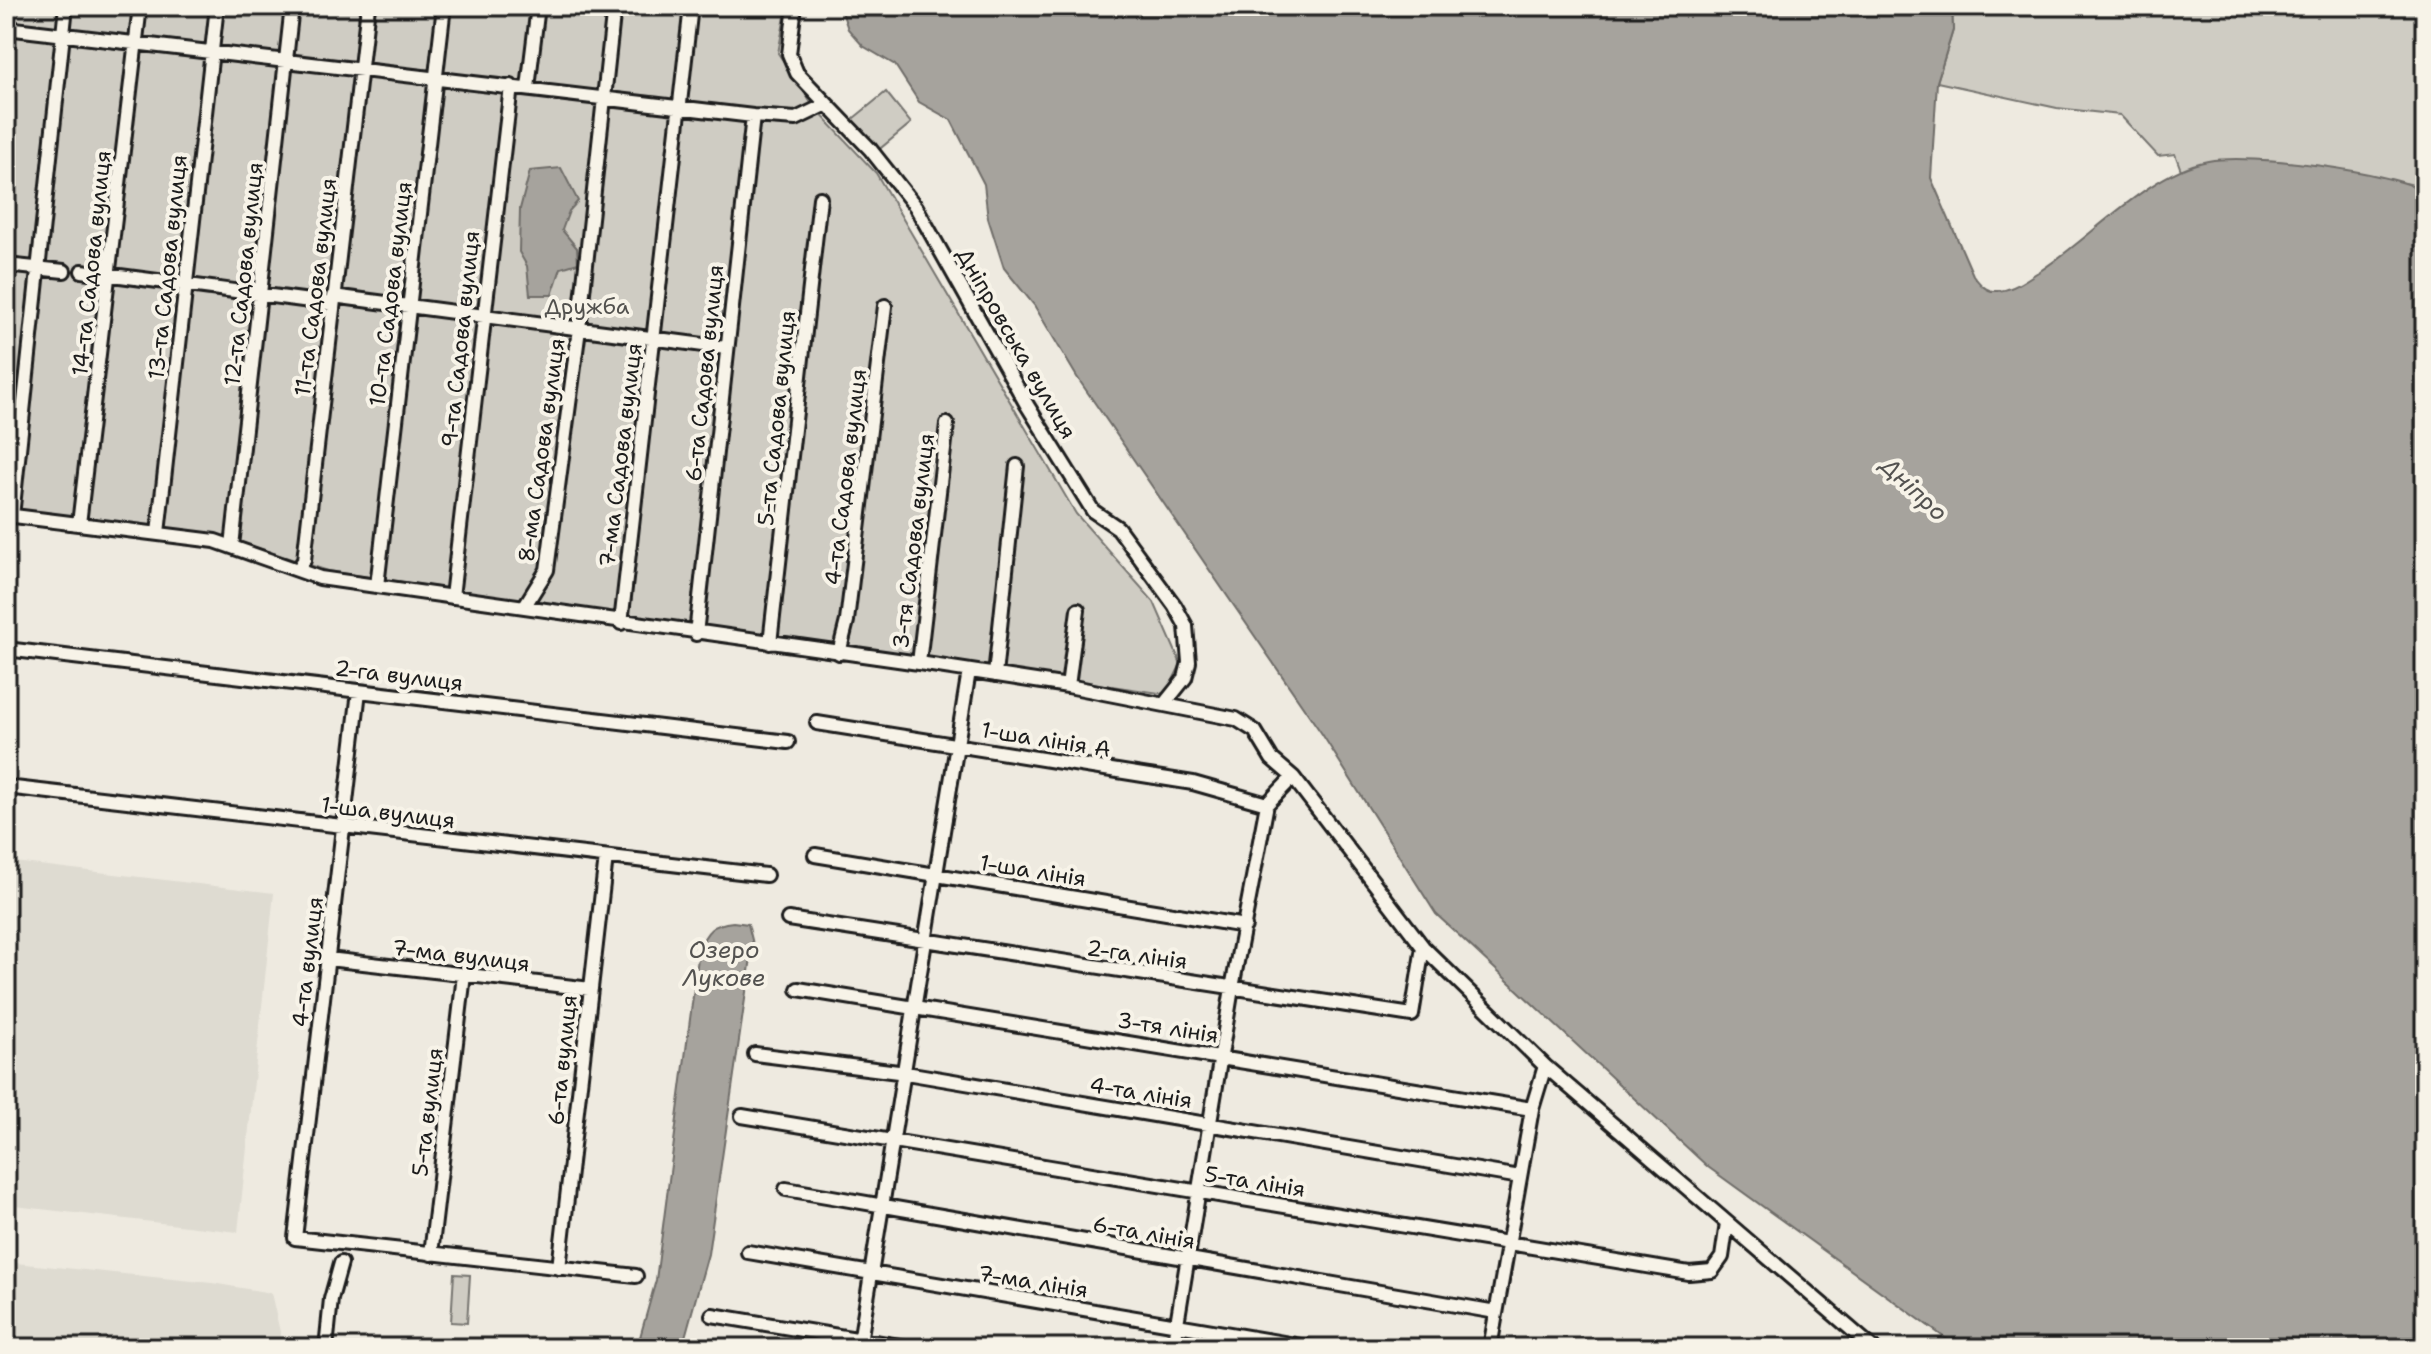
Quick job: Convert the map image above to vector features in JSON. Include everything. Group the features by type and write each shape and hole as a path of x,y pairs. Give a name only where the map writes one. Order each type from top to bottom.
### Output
{"street":[{"path":"66,6 9,515 158,533 232,546 298,570 377,586 1068,686 1236,719 1255,731 1272,759 1293,777 1423,947 1545,1066 1873,1348"},
{"name":"14-та Садова вулиця","path":"79,524 140,6"},
{"name":"13-та Садова вулиця","path":"158,533 217,6"},
{"name":"12-та Садова вулиця","path":"232,546 292,6"},
{"name":"11-та Садова вулиця","path":"298,570 304,560 368,6"},
{"name":"10-та Садова вулиця","path":"377,586 444,6"},
{"path":"528,88 538,6"},
{"name":"8-ма Садова вулиця","path":"524,607 547,570 579,329 614,6"},
{"name":"7-ма Садова вулиця","path":"621,623 691,6"},
{"name":"Дніпровська вулиця","path":"795,6 789,54 797,73 870,149 916,207 1027,405 1093,511 1118,528 1186,626 1189,662 1185,678 1165,703"},
{"path":"6,28 753,116 796,119 825,105"},
{"name":"9-та Садова вулиця","path":"452,597 482,316 511,86"},
{"name":"6-та Садова вулиця","path":"696,634 753,116"},
{"name":"5-та Садова вулиця","path":"770,643 820,198"},
{"path":"6,265 64,271"},
{"path":"82,271 262,296 408,306 726,348"},
{"name":"4-та Садова вулиця","path":"839,653 847,621 885,306"},
{"name":"3-тя Садова вулиця","path":"919,663 947,424"},
{"path":"995,675 1017,466"},
{"path":"1068,686 1078,610"},
{"name":"2-га вулиця","path":"6,649 788,742"},
{"path":"860,1344 939,875 969,671"},
{"name":"4-та вулиця","path":"359,691 295,1238 431,1254"},
{"name":"1-ша лінія А","path":"817,723 1193,783 1267,804"},
{"path":"1173,1348 1201,1193 1232,988 1267,804 1293,777"},
{"name":"1-ша вулиця","path":"6,787 766,875"},
{"name":"1-ша лінія","path":"815,855 1245,926"},
{"name":"6-та вулиця","path":"559,1268 606,857"},
{"name":"2-га лінія","path":"788,919 927,943 1412,1015 1423,947"},
{"name":"7-ма вулиця","path":"328,959 591,989"},
{"name":"5-та вулиця","path":"431,1254 464,975"},
{"name":"3-тя лінія","path":"798,989 1532,1109"},
{"name":"4-та лінія","path":"755,1054 906,1073 1520,1177"},
{"path":"1490,1348 1532,1109 1545,1066"},
{"name":"5-та лінія","path":"742,1116 1689,1273 1712,1271 1722,1257 1727,1223"},
{"name":"6-та лінія","path":"786,1189 1496,1312"},
{"name":"7-ма лінія","path":"748,1252 1313,1348"},
{"path":"431,1254 636,1276"},
{"path":"326,1348 331,1299 341,1263"},
{"path":"712,1315 860,1344 911,1348"}],"shaded area":[{"path":"6,861 274,893 238,1232 6,1205"},
{"path":"6,1262 212,1283 271,1293 283,1345 297,1348 6,1348"}],"green space":[{"name":"Дружба","path":"6,6 787,6 778,53 813,106 876,173 1076,514 1154,602 1181,664 1166,694 328,571 215,534 6,508"},
{"path":"1952,6 2425,6 2425,191 2410,184 2354,173 2266,160 2209,163 2181,170 2175,154 2158,156 2120,115 2057,108 1937,82 1953,30"},
{"path":"886,92 911,123 876,152 849,122"},
{"path":"454,1274 470,1275 467,1323 451,1322"}],"water":[{"name":"Дніпро","path":"840,6 1952,6 1953,30 1937,82 1931,178 1973,275 1992,291 2014,287 2040,271 2164,178 2208,161 2255,160 2318,166 2381,177 2425,191 2425,1348 1959,1348 1708,1167 1436,914 1322,734 1077,377 1034,305 1004,268 988,218 984,184 951,120 919,102 895,65 863,46 848,29"},
{"path":"561,168 578,201 569,211 562,230 577,248 578,263 561,268 552,295 530,295 527,266 519,252 520,209 530,171"},
{"name":"Озеро Лукове","path":"733,922 748,924 753,944 708,1254 682,1348 637,1348 656,1280 699,950 711,929"}]}
